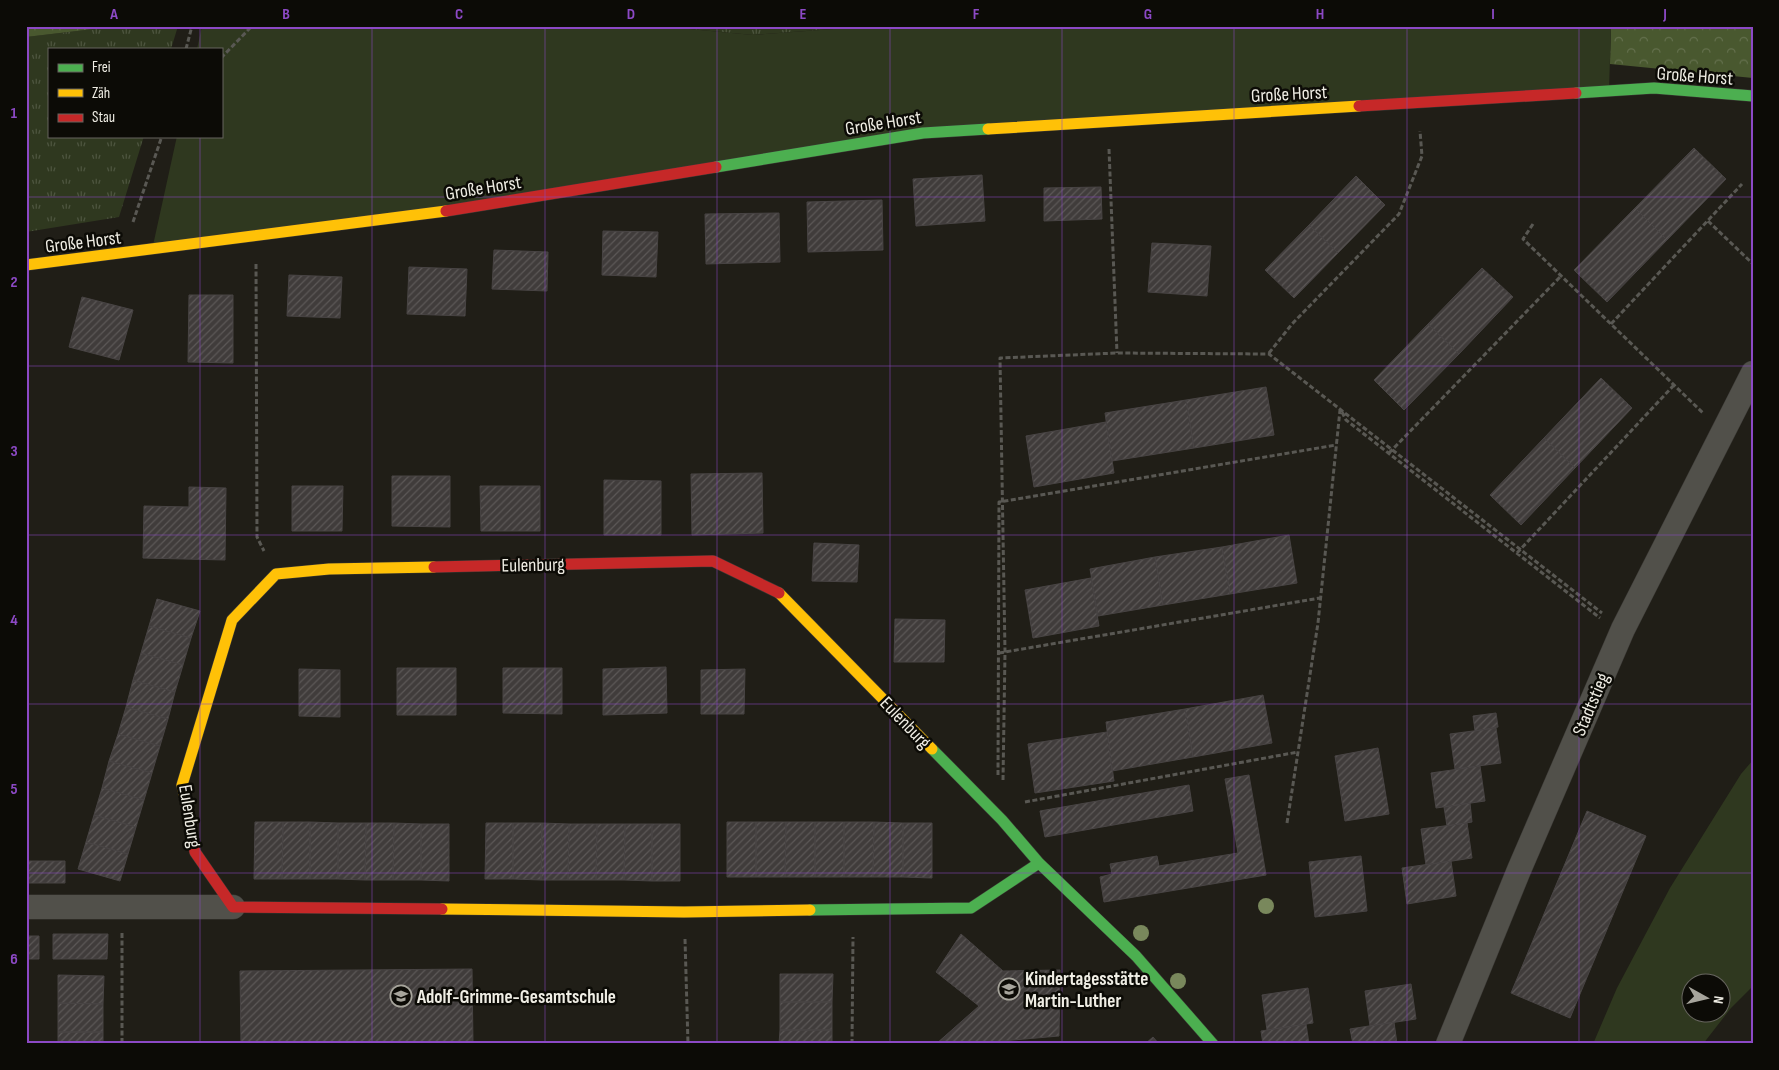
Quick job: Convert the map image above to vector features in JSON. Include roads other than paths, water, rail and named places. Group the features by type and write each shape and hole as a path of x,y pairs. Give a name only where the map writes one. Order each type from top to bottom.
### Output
{"street":[{"name":"Große Horst","path":"26,265 429,214 923,133 1654,88 1753,96"},
{"name":"Stadtstieg","path":"1448,1044 1519,870 1623,629 1753,373"},
{"name":"Eulenburg","path":"233,907 195,852 182,785 232,620 276,574 329,569 713,561 777,591 1002,820 1039,863 1136,956 1213,1044"},
{"path":"26,907 233,907 684,912 971,908 1039,863"}],"place":[{"name":"Kindertagesstätte Martin-Luther","path":"1009,989"},
{"name":"Adolf-Grimme-Gesamtschule","path":"401,996"}]}
